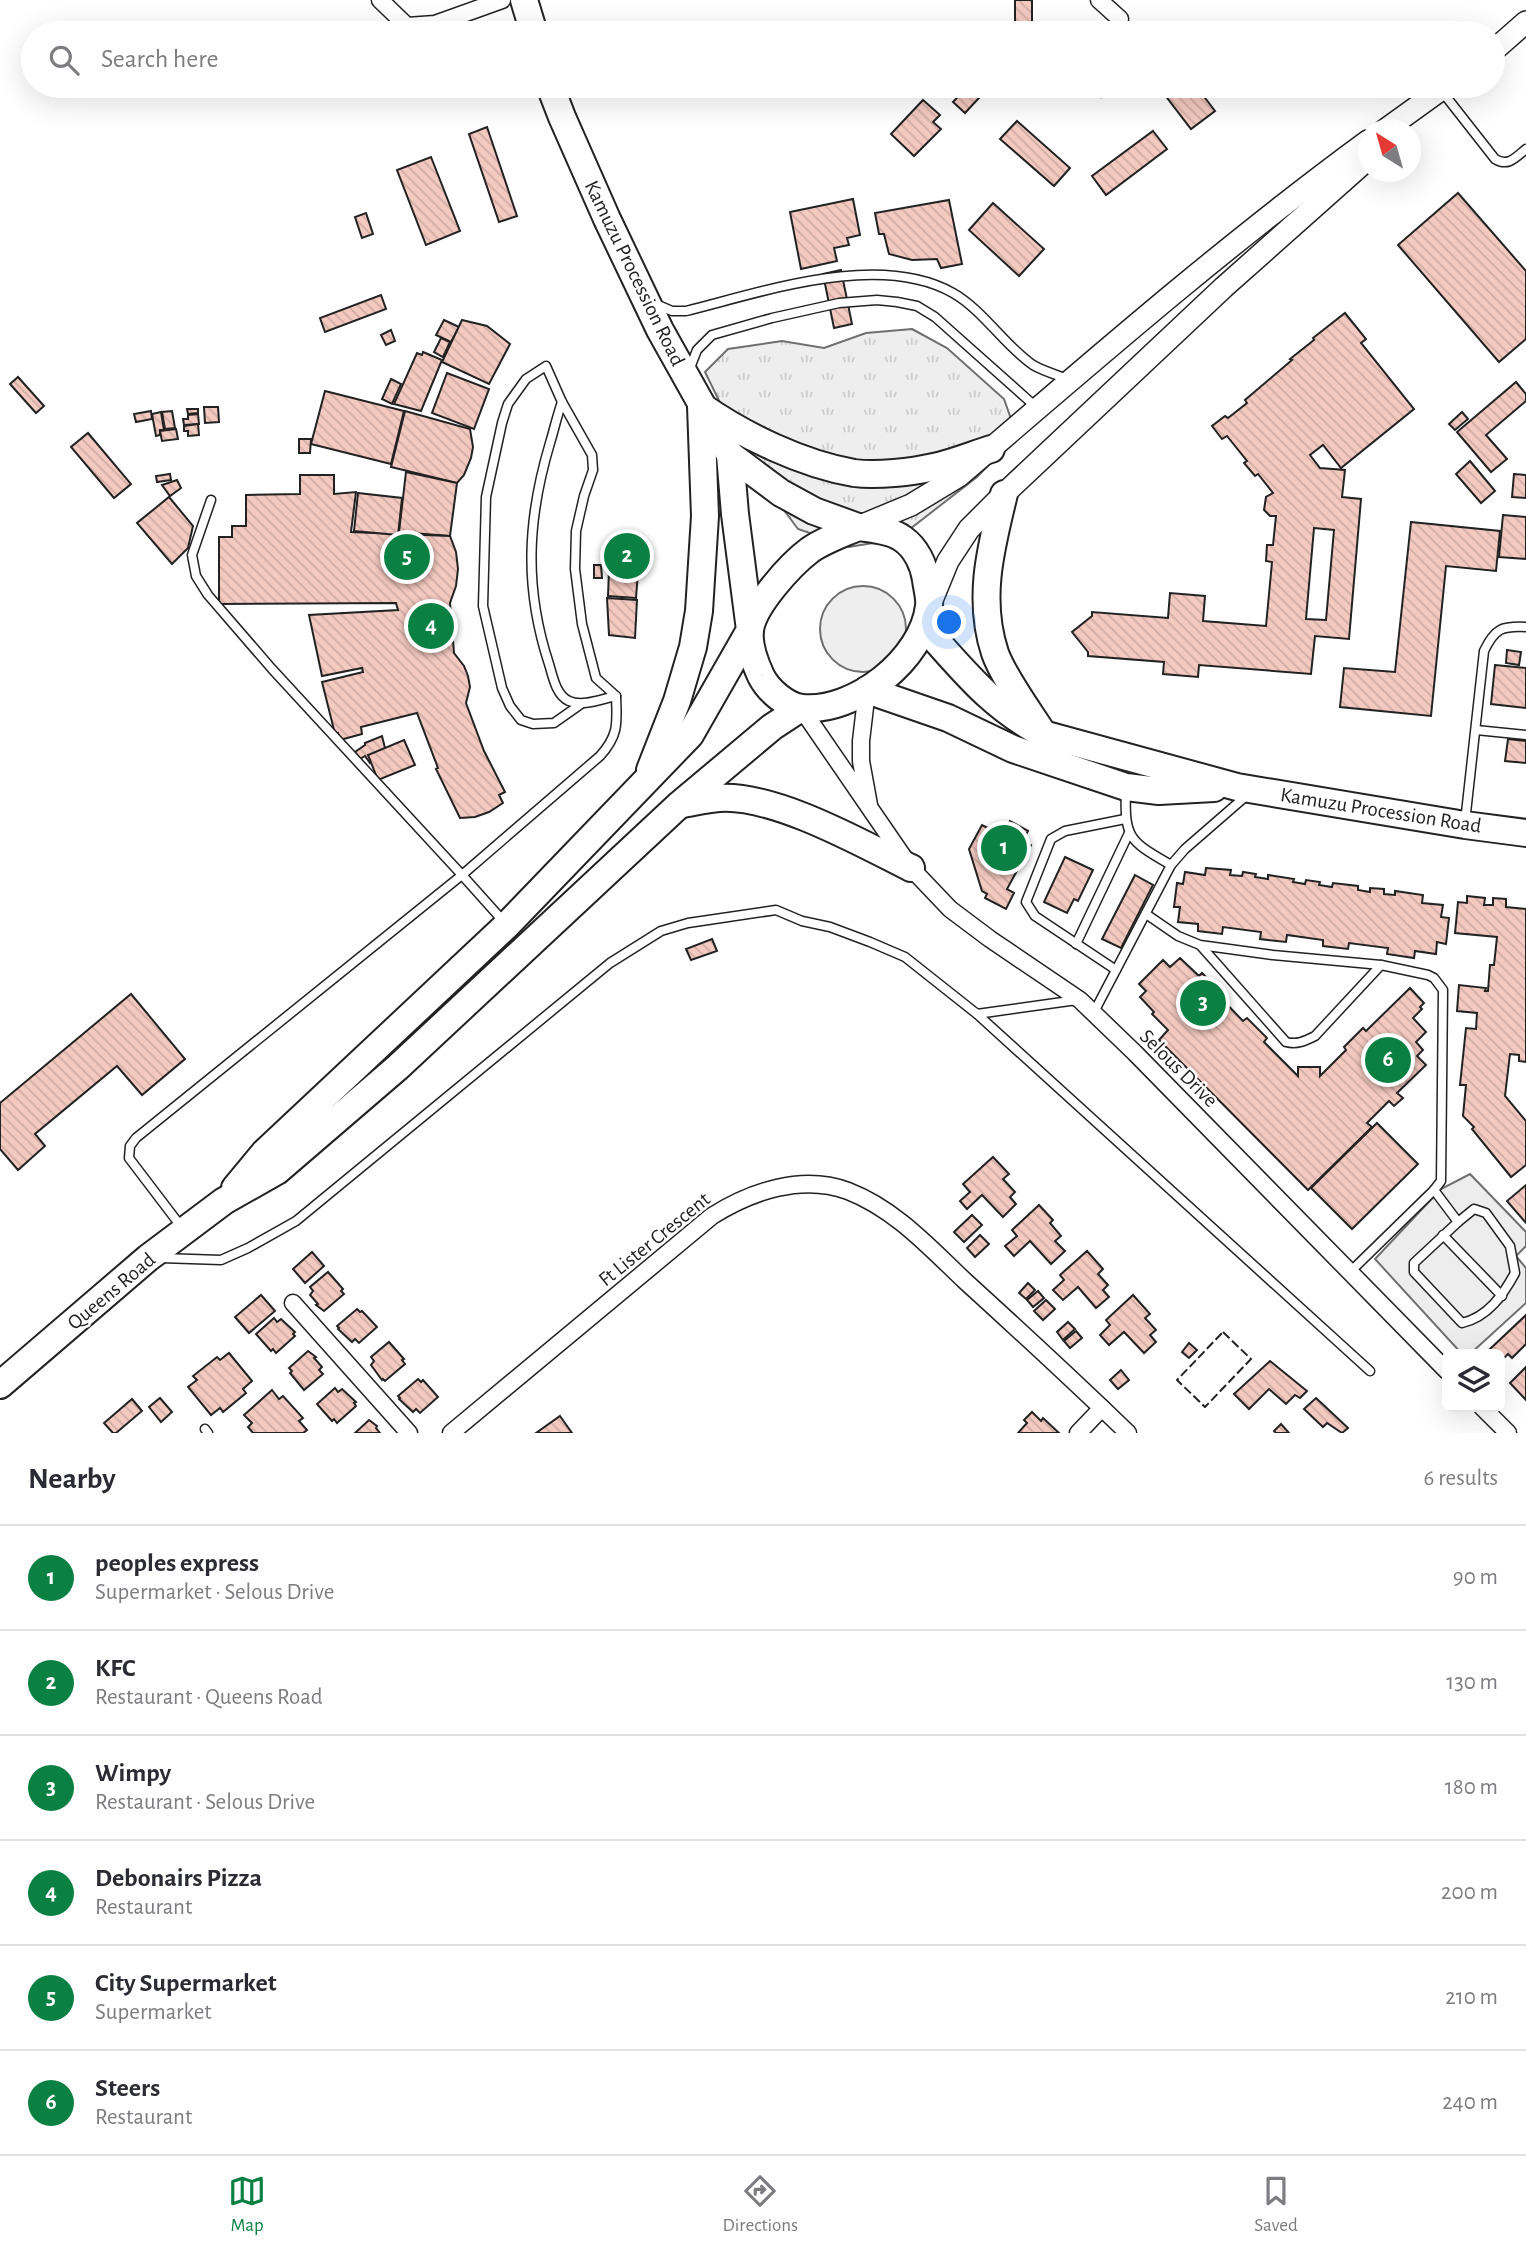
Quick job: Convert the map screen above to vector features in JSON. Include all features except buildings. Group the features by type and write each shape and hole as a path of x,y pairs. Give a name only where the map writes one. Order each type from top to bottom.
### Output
{"highway":[{"path":"524,0 530,21"},
{"name":"Kamuzu Procession Road","path":"555,98 642,291 695,395 730,455"},
{"path":"695,395 747,435 820,464 855,473 935,467 991,449"},
{"path":"645,782 677,701 693,647 699,611 705,516 695,395"},
{"path":"224,1201 277,1171 398,1067 679,805 772,727 801,708 848,700 891,674 906,657 927,616 925,572 915,551 903,539 887,532 858,527 814,511 781,493 730,455"},
{"path":"730,455 754,661 765,684 782,699 801,708"},
{"path":"1004,494 986,574 985,611 996,654 1043,734"},
{"path":"224,1201 264,1153 507,925 690,735 750,630 763,600 785,574 810,551 858,527"},
{"path":"927,616 986,695 1016,719 1043,734 1245,788"},
{"path":"867,690 948,718 1013,749 1126,786 1159,791 1245,788"},
{"name":"Kamuzu Procession Road","path":"1245,788 1526,833"},
{"path":"679,805 720,798 757,802 795,814 845,835 911,867"},
{"name":"Queens Road","path":"0,1385 148,1258 224,1201"}],"main road":[{"path":"1505,40 1526,22"},
{"path":"1402,119 1433,98"},
{"path":"1415,119 1437,98"},
{"path":"858,527 911,505 959,475 1313,181 1358,148"},
{"path":"927,616 948,561 969,530 1223,287 1358,168"}],"street":[{"path":"380,0 402,21"},
{"path":"441,21 502,0"},
{"path":"1099,0 1120,19"},
{"name":"Selous Drive","path":"867,690 861,761 870,811"},
{"name":"Selous Drive","path":"801,708 911,867 950,909 1080,999 1442,1366"},
{"name":"Ft Lister Crescent","path":"451,1433 712,1216 743,1199 786,1185 816,1184 847,1191 899,1221 1128,1433"},
{"path":"293,1303 409,1433"},
{"path":"1078,1433 1102,1408"},
{"path":"1487,1412 1508,1433"}],"lane":[{"path":"1455,98 1495,159 1502,163 1510,162 1526,149"},
{"path":"642,291 660,307 672,311 686,311 783,287 861,274 895,275 928,282 953,293 1034,365 1071,380"},
{"path":"695,395 690,366 697,349 712,335 826,306 877,300 917,306 935,317 1038,409"},
{"path":"184,1231 129,1158 131,1146 136,1139 462,875 611,744 617,723 616,696 596,678 582,624 575,569 576,531 593,470 592,455 562,402 546,366 526,379 508,404 486,497 483,606 502,688 510,706 521,720 533,724 554,723 581,704 616,696"},
{"path":"562,402 540,476 532,525 530,563 540,630 558,692 567,700 581,704"},
{"path":"211,500 192,555 196,576 208,595 272,669 507,925"},
{"path":"1465,825 1484,650 1491,636 1505,626 1526,627"},
{"path":"1476,730 1526,735"},
{"path":"1126,786 1125,819 1129,833 1138,846 1171,865"},
{"path":"1093,1014 1171,865 1245,788"},
{"path":"1116,970 1035,916 1026,902 1051,839 1065,831 1125,819"},
{"path":"1076,944 1129,833"},
{"path":"148,1258 220,1260 248,1248 296,1221 610,963 661,931 688,923 776,910 802,921 830,927 905,957 977,1014 1370,1371"},
{"path":"1146,914 1178,936 1200,945 1381,965 1428,975 1434,978 1443,990 1441,1181 1350,1272"},
{"path":"1200,945 1286,1042 1292,1044 1315,1036 1381,965"},
{"path":"977,1014 1080,999"},
{"path":"1434,1190 1458,1222"},
{"path":"1474,1209 1486,1213 1510,1246 1515,1273 1502,1296 1475,1320 1462,1323 1414,1272 1414,1263 1443,1236 1474,1209"},
{"path":"1443,1236 1502,1296"}],"green space":[{"path":"912,329 947,348 1004,399 1017,436 977,477 897,539 849,547 798,529 751,466 705,372 728,349 782,341 824,348 866,333"},
{"path":"863,586 887,593 899,605 906,629 899,653 887,665 863,672 839,665 827,653 820,629 827,605 839,593"}],"shaded area":[{"path":"1470,1174 1526,1232 1526,1246 1516,1256 1526,1268 1526,1303 1475,1349 1457,1349 1375,1259 1441,1189"}],"fence":[{"path":"1223,1332 1251,1359 1205,1407 1177,1380 1223,1332"}],"place":[{"name":"KFC","path":"627,556"},
{"name":"City Supermarket","path":"407,557"},
{"name":"Debonairs Pizza","path":"431,626"},
{"name":"peoples express","path":"1004,848"},
{"name":"Wimpy","path":"1203,1003"},
{"name":"Steers","path":"1388,1060"}]}
